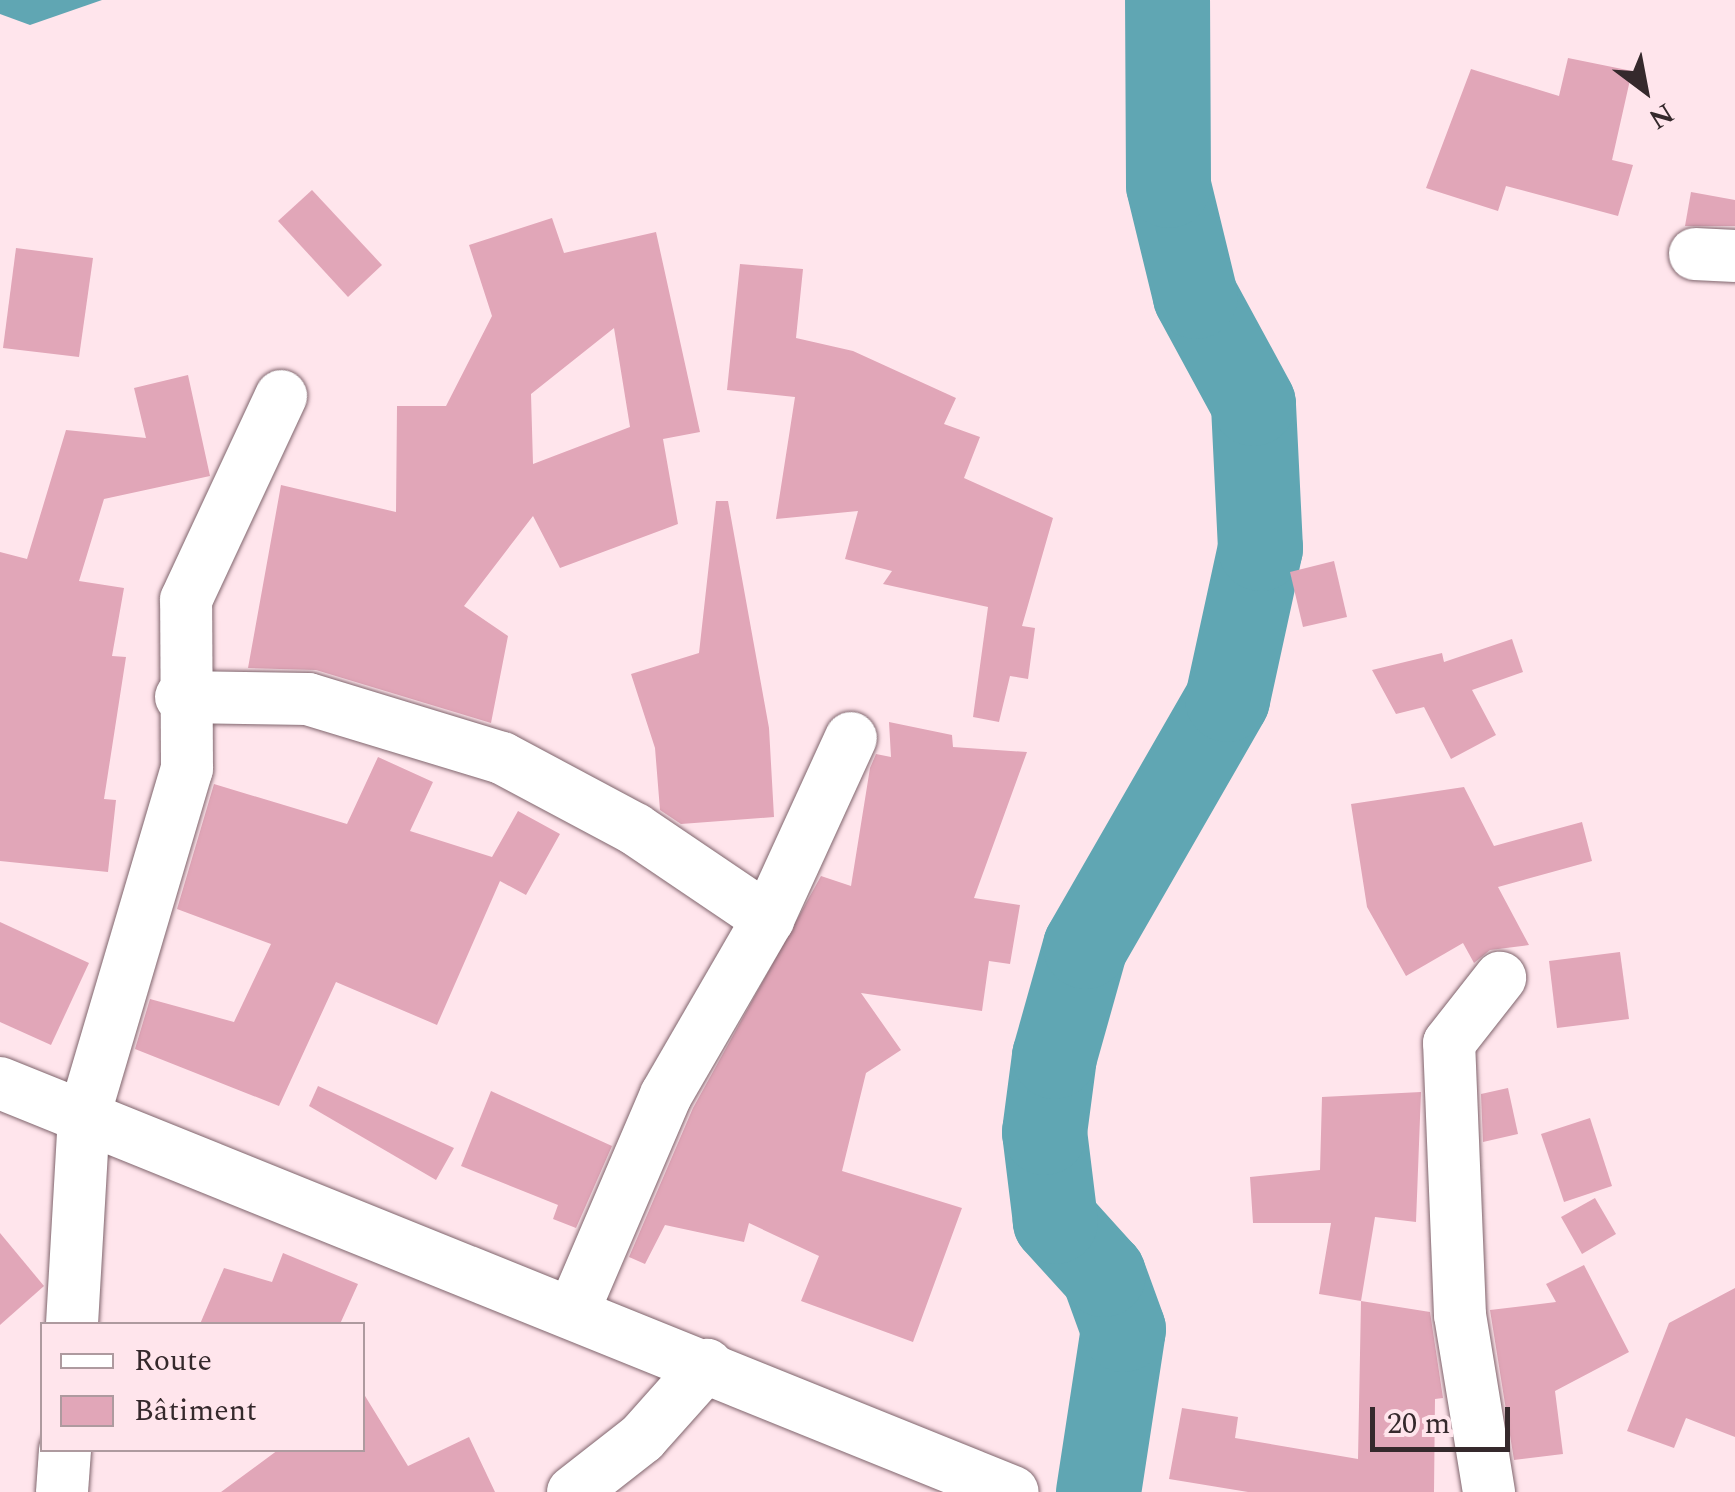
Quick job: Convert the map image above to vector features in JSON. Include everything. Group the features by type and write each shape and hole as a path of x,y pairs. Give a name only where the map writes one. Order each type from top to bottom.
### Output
{"street":[{"path":"72,1322 84,1116 180,813 186,600 200,553 280,396"},
{"path":"181,696 308,699 502,758 620,820 768,919"},
{"path":"574,1312 666,1096 768,919 851,738"},
{"path":"1489,1492 1460,1315 1449,1042 1500,978"},
{"path":"0,1083 707,1365 1013,1492"},
{"path":"573,1492 642,1438 707,1365"},
{"path":"62,1492 65,1452"}],"water":[{"path":"0,0 102,0 30,25 0,14"}],"building":[{"path":"1568,58 1632,71 1612,160 1633,165 1618,216 1506,186 1498,211 1426,188 1471,69 1559,96"},
{"path":"312,190 382,265 348,297 278,221"},
{"path":"1691,192 1735,200 1735,226 1685,226"},
{"path":"552,218 564,253 656,232 700,432 663,439 678,524 560,568 533,516 464,606 508,636 491,723 316,670 248,668 281,485 396,512 397,406 446,406 492,316 469,245","holes":["614,328 630,427 533,464 531,394"]},
{"path":"16,248 93,258 79,357 3,348"},
{"path":"740,264 803,269 796,338 853,351 956,398 944,424 980,437 964,478 1053,518 1022,626 1035,628 1028,679 1010,676 999,722 973,717 988,607 883,584 892,571 845,559 858,511 776,519 795,397 727,390"},
{"path":"188,375 210,476 104,499 79,581 124,588 112,656 126,657 104,799 116,800 108,872 0,861 0,552 27,559 66,430 146,438 134,388"},
{"path":"716,501 728,501 769,728 774,817 681,824 660,810 655,748 631,674 699,653"},
{"path":"1334,561 1347,617 1303,627 1290,572"},
{"path":"1512,639 1523,672 1472,690 1496,735 1451,759 1424,707 1396,714 1372,670 1442,653 1444,662"},
{"path":"889,722 952,735 953,747 1027,752 974,898 1020,905 1010,964 989,961 982,1011 861,993 901,1050 866,1073 842,1171 962,1208 913,1342 801,1301 819,1256 749,1223 744,1242 665,1225 645,1264 629,1257 693,1108 821,876 851,886 870,768 876,754 891,757"},
{"path":"378,757 433,782 410,831 492,857 518,811 560,834 526,895 500,881 437,1025 336,982 279,1106 135,1049 150,999 234,1022 271,944 177,909 214,784 347,824"},
{"path":"1464,787 1494,846 1582,822 1592,861 1498,887 1529,945 1490,950 1474,963 1463,943 1406,976 1367,907 1351,804"},
{"path":"0,922 89,963 51,1045 0,1022"},
{"path":"1620,952 1629,1019 1557,1028 1549,961"},
{"path":"318,1086 454,1148 436,1180 309,1106"},
{"path":"1508,1088 1518,1134 1483,1142 1481,1094"},
{"path":"491,1091 612,1146 576,1228 553,1219 558,1205 461,1166"},
{"path":"1421,1092 1416,1222 1375,1217 1361,1301 1319,1294 1331,1223 1253,1223 1250,1177 1320,1170 1322,1097"},
{"path":"1590,1118 1612,1186 1564,1202 1541,1134"},
{"path":"1595,1198 1616,1234 1582,1254 1561,1217"},
{"path":"0,1233 44,1286 0,1325"},
{"path":"283,1253 358,1284 341,1322 201,1322 224,1268 272,1282"},
{"path":"1584,1265 1629,1352 1555,1391 1563,1454 1514,1460 1490,1310 1556,1302 1546,1284"},
{"path":"1735,1288 1735,1437 1686,1418 1674,1448 1627,1431 1669,1323"},
{"path":"1361,1301 1430,1312 1443,1398 1435,1399 1434,1492 1248,1492 1169,1479 1182,1408 1238,1417 1235,1438 1358,1459"},
{"path":"365,1396 408,1466 469,1437 495,1492 221,1492 275,1452 365,1452"}],"waterway":[{"path":"1098,1492 1123,1329 1103,1274 1055,1221 1044,1132 1054,1056 1085,946 1227,699 1260,548 1253,403 1195,296 1168,185 1167,0"}]}
